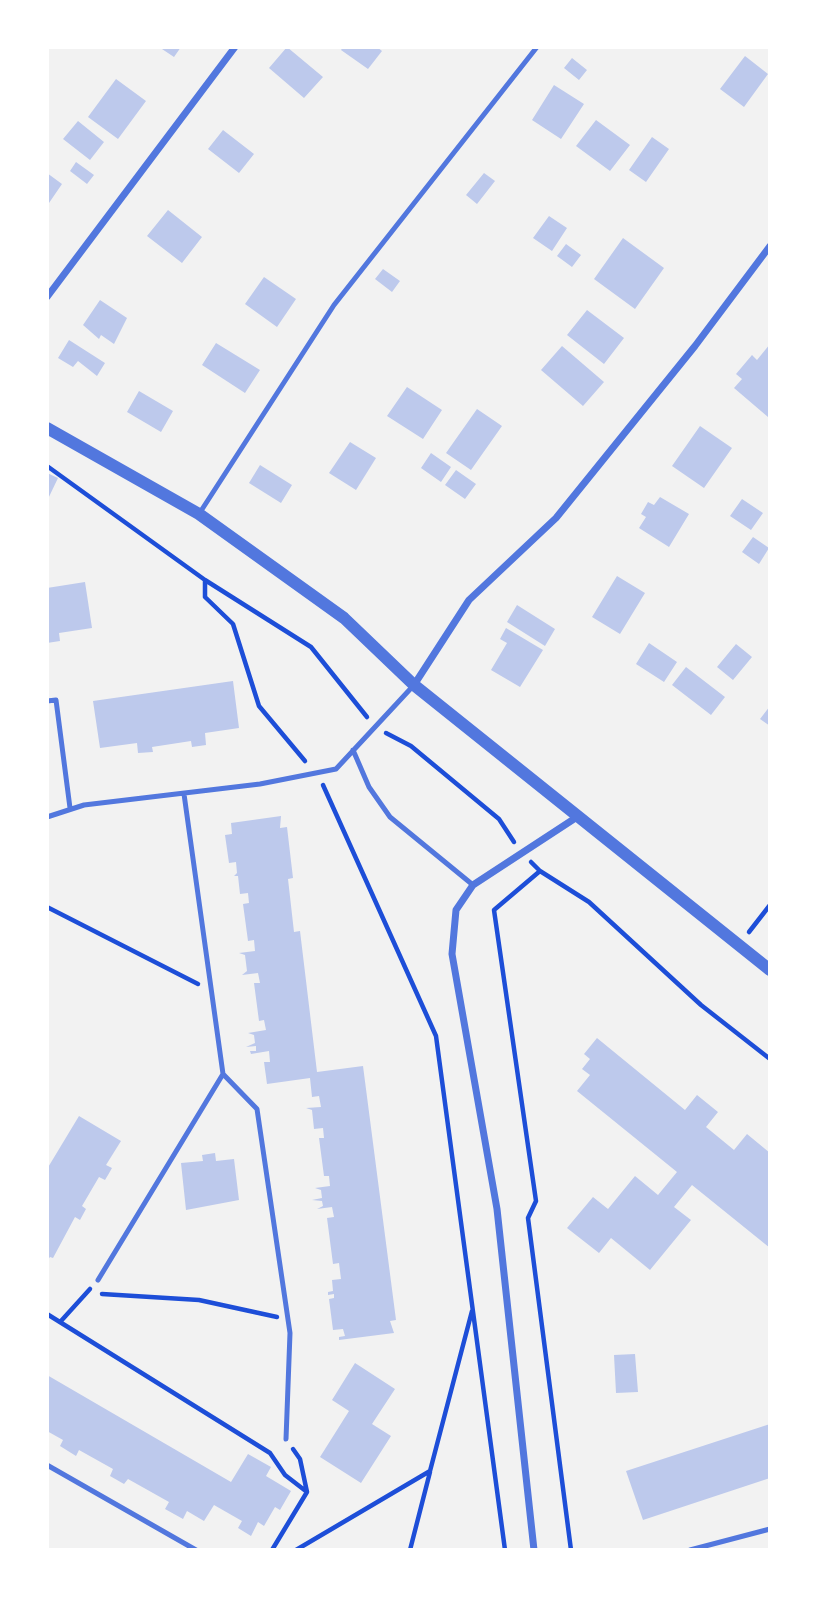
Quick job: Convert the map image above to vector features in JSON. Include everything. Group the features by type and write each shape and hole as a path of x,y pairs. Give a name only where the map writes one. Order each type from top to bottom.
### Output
{"street":[{"path":"47,297 235,47"},
{"path":"414,685 469,600 556,518 695,346 770,246"},
{"path":"47,428 199,514 344,618 414,685 770,970"},
{"path":"534,1550 497,1209 453,954 456,910 473,886 577,817"}],"lane":[{"path":"199,514 334,305 537,47"},
{"path":"47,817 70,808 316,775 336,769 414,685"},
{"path":"47,701 56,701 70,808"},
{"path":"353,750 369,787 390,817 473,886"},
{"path":"184,794 223,1074 257,1109 288,1320 286,1439"},
{"path":"98,1280 223,1074"},
{"path":"47,1465 195,1550"},
{"path":"690,1550 724,1546 770,1529"}],"path":[{"path":"47,466 205,580 205,597 233,624 259,706 328,793 436,1036 505,1550"},
{"path":"540,871 589,902 701,1005 770,1059"},
{"path":"739,945 770,905"},
{"path":"47,907 211,991"},
{"path":"61,1321 98,1280"},
{"path":"87,1293 199,1300 288,1320"},
{"path":"410,1550 473,1309"},
{"path":"47,1314 270,1453 285,1475 307,1492"},
{"path":"272,1550 307,1492 300,1459 286,1439"},
{"path":"296,1550 430,1471"}],"building":[{"path":"159,47 181,47 174,57"},
{"path":"287,47 323,77 304,98 269,68"},
{"path":"343,47 377,47 382,51 368,69 341,50"},
{"path":"745,56 768,74 744,107 720,89"},
{"path":"572,58 587,70 579,80 564,68"},
{"path":"116,79 146,101 118,139 88,117"},
{"path":"554,85 584,104 561,139 532,120"},
{"path":"596,120 630,145 610,171 576,146"},
{"path":"78,121 104,142 90,160 63,139"},
{"path":"223,130 254,154 239,173 208,149"},
{"path":"652,137 669,149 646,182 629,170"},
{"path":"76,162 94,175 87,184 70,171"},
{"path":"47,173 62,184 49,203 47,202"},
{"path":"484,173 495,181 477,204 466,195"},
{"path":"168,210 202,237 182,263 147,236"},
{"path":"549,216 567,228 552,251 533,238"},
{"path":"623,238 664,268 635,309 594,279"},
{"path":"566,244 581,255 572,267 557,256"},
{"path":"383,269 400,281 392,292 375,279"},
{"path":"264,277 296,299 277,327 245,304"},
{"path":"100,300 127,318 114,344 101,335 99,339 83,325"},
{"path":"587,310 624,338 604,364 567,335"},
{"path":"69,340 105,363 97,376 78,361 73,367 58,358"},
{"path":"216,343 260,370 245,393 202,365"},
{"path":"770,344 768,417 734,388 742,379 736,374 752,355 757,360"},
{"path":"562,346 604,382 583,406 541,370"},
{"path":"407,387 442,410 423,439 387,416"},
{"path":"139,391 173,411 161,432 127,412"},
{"path":"477,409 502,426 471,470 446,453"},
{"path":"700,426 732,448 704,488 672,466"},
{"path":"350,442 376,458 356,490 329,473"},
{"path":"431,453 451,467 441,482 421,468"},
{"path":"260,465 292,485 281,503 249,483"},
{"path":"456,470 476,484 465,499 445,485"},
{"path":"47,473 58,478 47,501"},
{"path":"660,497 689,514 669,547 639,528 646,517 641,514 648,502 654,505"},
{"path":"742,499 763,513 751,530 730,516"},
{"path":"753,537 769,548 759,564 742,552"},
{"path":"617,576 645,593 620,634 592,617"},
{"path":"85,582 92,628 59,633 60,641 47,643 47,588"},
{"path":"517,605 555,629 545,646 507,622"},
{"path":"506,628 543,650 520,687 491,670 507,643 500,639"},
{"path":"649,643 677,662 664,682 636,664"},
{"path":"736,644 752,657 733,680 717,667"},
{"path":"686,667 725,697 711,715 672,685"},
{"path":"233,681 239,728 205,733 206,745 192,747 191,741 152,747 153,752 138,753 137,743 100,748 93,701"},
{"path":"770,706 770,726 760,719"},
{"path":"281,816 280,828 287,827 293,878 288,879 294,932 300,931 317,1072 363,1066 396,1320 390,1321 394,1333 339,1340 339,1337 345,1336 343,1329 333,1330 329,1299 334,1298 334,1294 328,1295 328,1292 333,1291 332,1280 341,1279 339,1263 333,1264 327,1218 334,1217 332,1207 317,1209 323,1206 322,1201 312,1200 322,1198 321,1190 315,1188 330,1186 329,1176 324,1176 319,1138 324,1138 323,1128 314,1129 312,1110 306,1108 321,1107 319,1096 312,1097 310,1078 267,1084 264,1062 270,1062 269,1051 251,1054 250,1051 256,1051 256,1046 246,1047 255,1043 254,1035 248,1033 266,1030 264,1020 259,1021 254,983 260,983 258,973 242,975 247,971 245,955 239,953 255,951 254,940 248,941 243,904 249,903 248,893 240,894 238,876 234,876 237,873 236,862 229,863 225,835 232,834 231,823"},
{"path":"597,1038 685,1110 697,1095 718,1112 706,1127 734,1150 747,1134 770,1153 770,1248 692,1185 674,1207 691,1220 650,1270 611,1238 599,1253 567,1228 593,1197 608,1209 635,1176 658,1195 677,1172 577,1091 590,1075 582,1069 590,1059 584,1054"},
{"path":"79,1116 121,1141 106,1165 112,1168 105,1180 99,1177 82,1206 86,1209 80,1220 75,1217 53,1258 50,1257 47,1261 47,1169"},
{"path":"215,1153 216,1161 234,1159 239,1200 186,1210 181,1163 203,1161 202,1155"},
{"path":"635,1354 638,1392 616,1393 614,1355"},
{"path":"355,1363 395,1389 372,1424 391,1436 361,1483 320,1457 349,1411 332,1400"},
{"path":"47,1375 231,1482 248,1454 271,1467 266,1476 291,1491 280,1510 275,1507 264,1526 258,1522 251,1536 238,1528 242,1521 214,1505 204,1521 187,1511 183,1519 165,1509 169,1502 128,1479 124,1484 110,1476 113,1469 79,1450 76,1456 60,1446 63,1440 47,1431"},
{"path":"770,1424 770,1478 643,1520 626,1471"}]}
